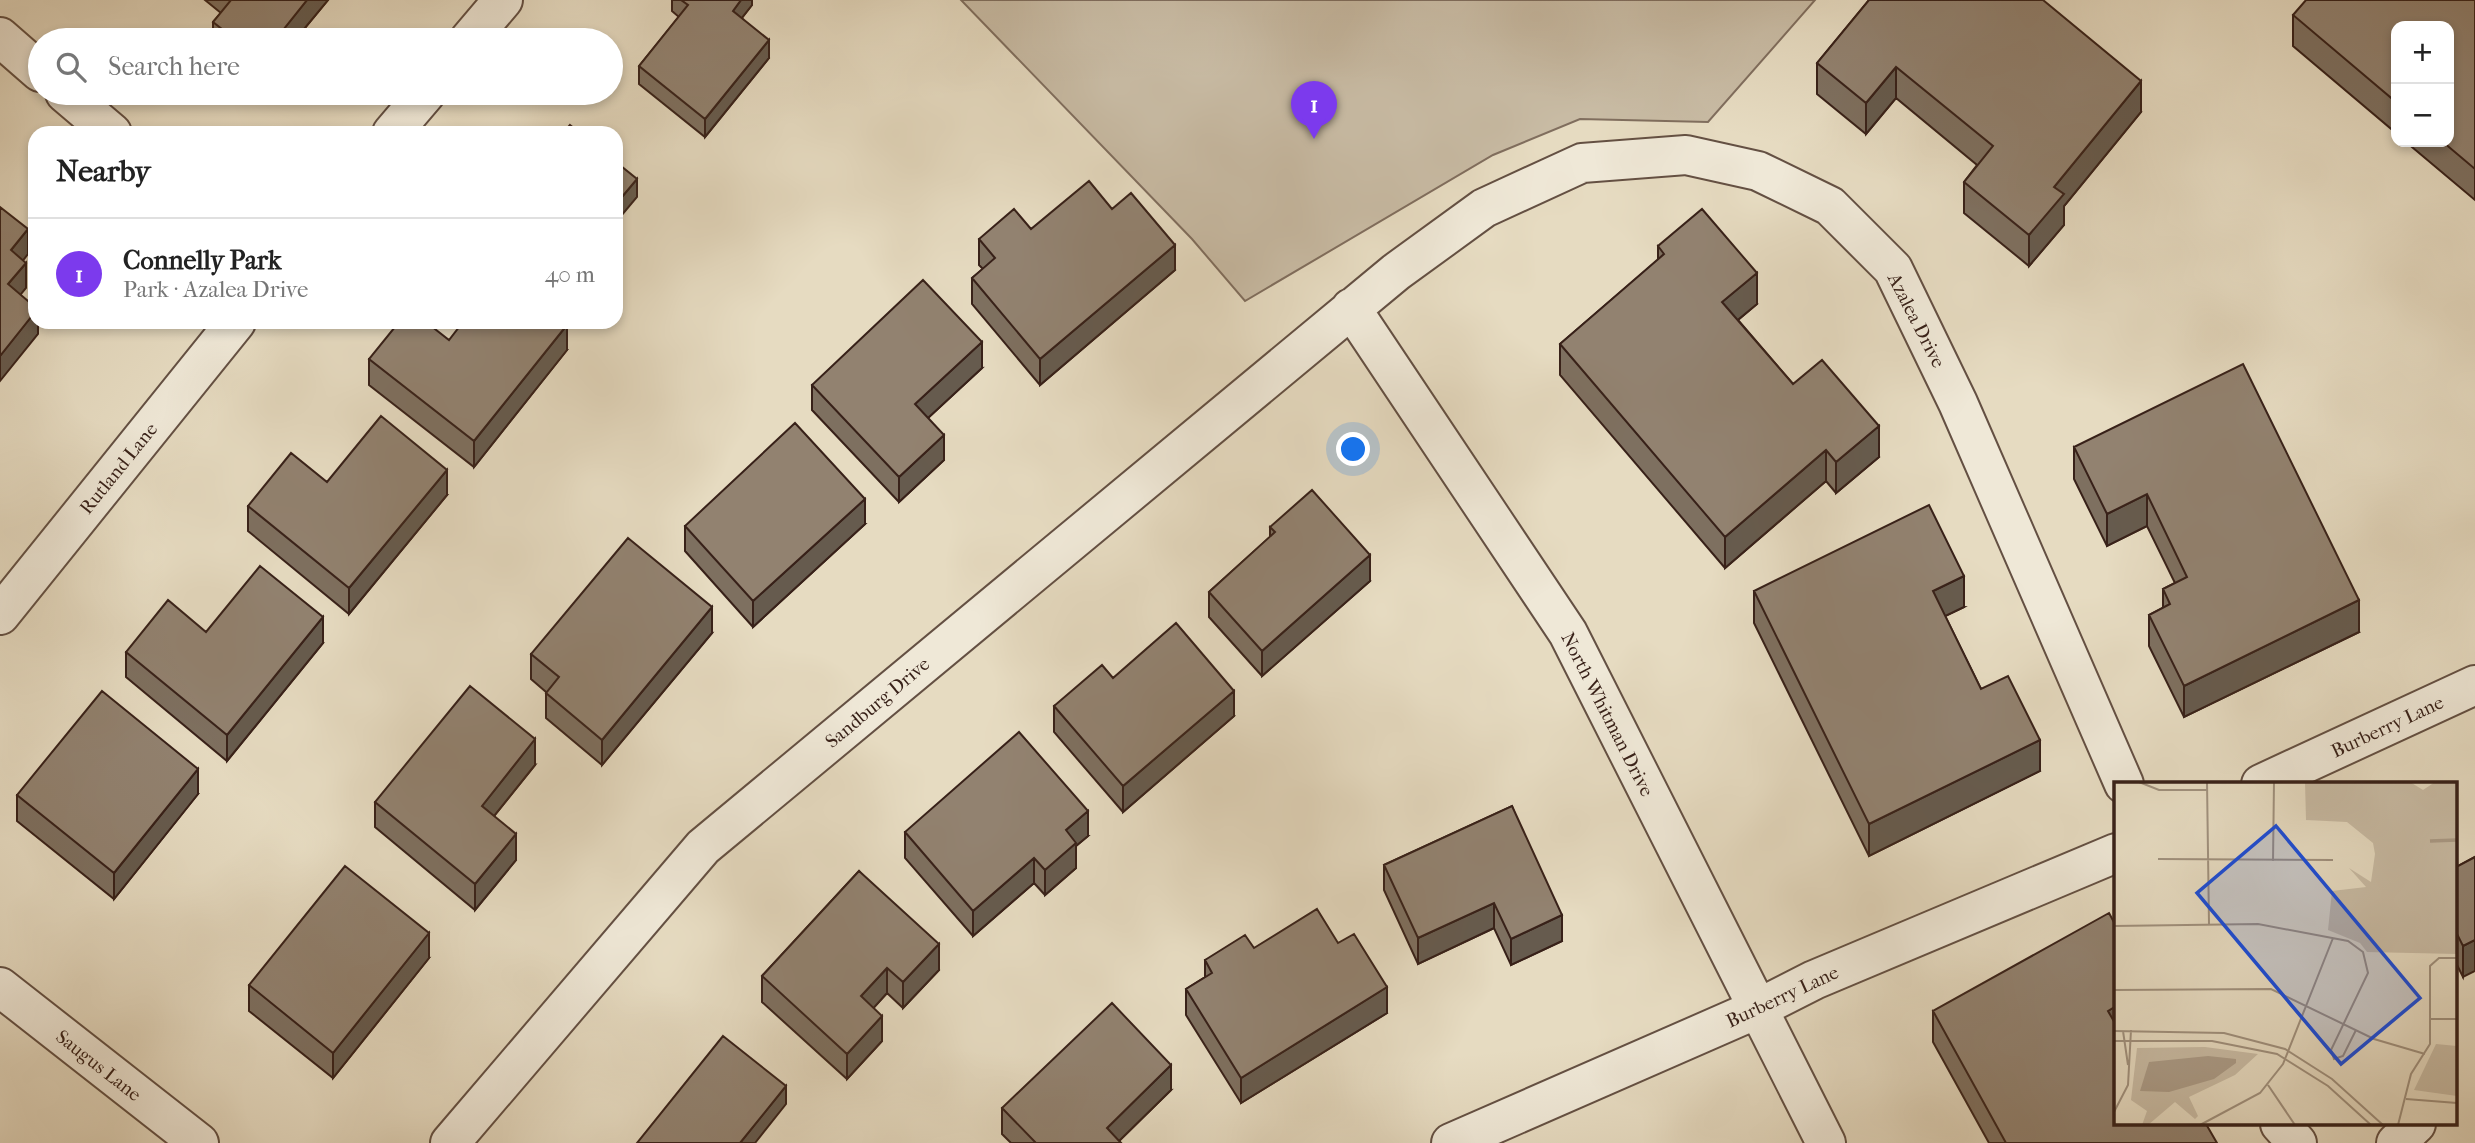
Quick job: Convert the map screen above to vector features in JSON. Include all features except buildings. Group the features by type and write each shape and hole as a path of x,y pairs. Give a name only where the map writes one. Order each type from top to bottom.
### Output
{"street":[{"path":"480,28 503,0"},
{"path":"0,37 28,62"},
{"path":"79,105 104,126"},
{"path":"398,126 416,105"},
{"name":"Azalea Drive","path":"1351,308 1484,208 1582,163 1686,155 1758,171 1830,206 1893,270 1958,403 2123,782"},
{"name":"North Whitman Drive","path":"1351,308 1568,633 1826,1143"},
{"name":"Sandburg Drive","path":"450,1143 703,847 1351,308"},
{"name":"Rutland Lane","path":"0,615 230,329"},
{"name":"Burberry Lane","path":"2280,780 2475,685"},
{"name":"Burberry Lane","path":"1451,1143 1757,1009 1814,980 2114,854"},
{"name":"Saugus Lane","path":"0,987 199,1143"},
{"path":"2282,1126 2297,1143"},
{"path":"2396,1143 2414,1126"}],"shaded area":[{"path":"961,0 1815,0 1708,122 1580,119 1493,155 1245,301 1192,239"}],"place":[{"name":"Connelly Park","path":"1314,139"}]}
